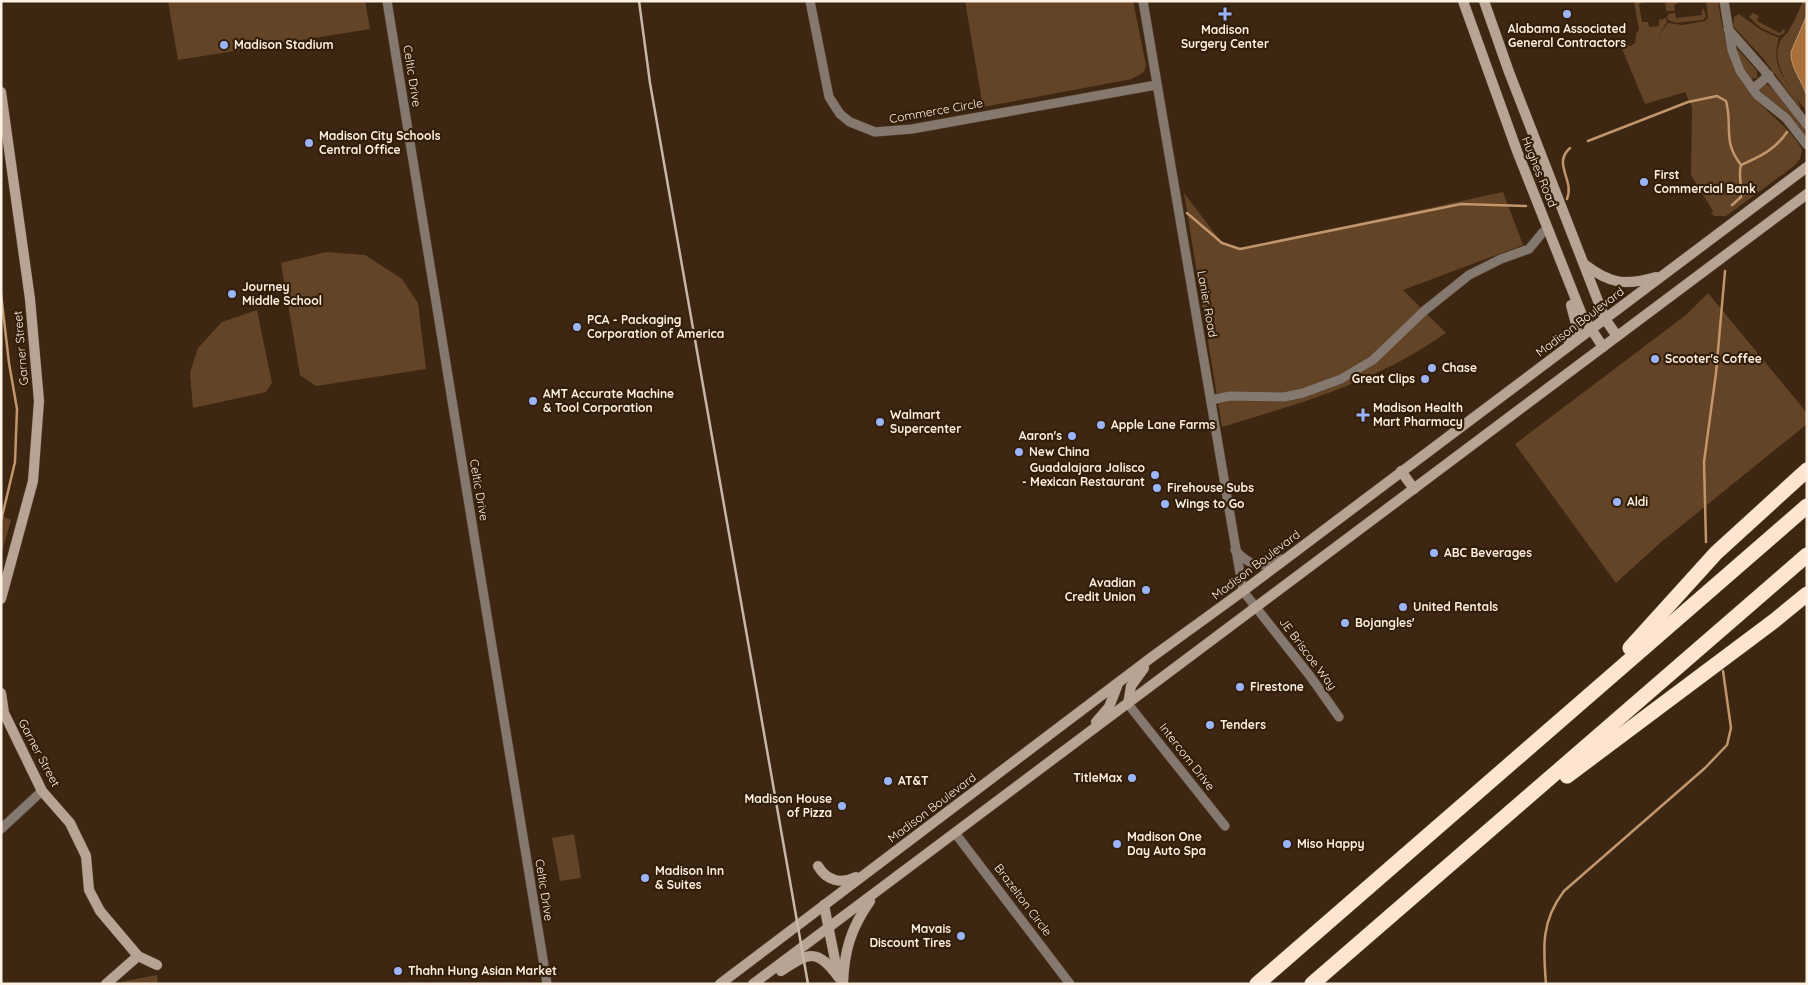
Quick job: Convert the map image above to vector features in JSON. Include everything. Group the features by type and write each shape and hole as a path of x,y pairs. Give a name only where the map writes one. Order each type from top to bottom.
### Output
{"highway":[{"path":"1589,693 1716,552 1807,470"},
{"path":"1257,984 1589,693 1807,506"},
{"path":"1312,984 1807,554"},
{"path":"1499,822 1567,776 1774,621 1807,594"}],"main road":[{"name":"Hughes Road","path":"1462,1 1522,165 1590,330 1603,347"},
{"name":"Hughes Road","path":"1484,1 1511,77 1605,319 1617,336"},
{"name":"Garner Street","path":"1,92 30,299 38,401 33,481 1,599"},
{"path":"1522,165 1543,232 1577,322 1575,334 1559,353"},
{"name":"Madison Boulevard","path":"720,984 1152,657 1243,591 1807,167"},
{"path":"753,984 1807,194"},
{"path":"1584,264 1599,275 1612,281 1627,283 1662,275"},
{"path":"1401,471 1414,489"},
{"path":"1128,704 1131,686 1152,657"},
{"path":"1084,736 1109,707 1118,684"},
{"name":"Garner Street","path":"1,693 4,713 42,791 70,823 86,856 89,890 100,911 138,956 158,965"},
{"path":"818,866 828,877 846,881 912,838"},
{"path":"841,982 848,940 857,920 875,893"},
{"path":"824,906 841,982"},
{"path":"759,984 803,956 812,955 828,964 841,982"},
{"path":"106,984 138,956"}],"street":[{"name":"Celtic Drive","path":"387,1 547,984"},
{"name":"Commerce Circle","path":"810,1 828,97 840,114 850,122 875,132 912,129 1156,84"},
{"name":"Lanier Road","path":"1143,1 1243,591"},
{"path":"1724,1 1727,28 1736,62 1753,89 1766,104 1786,118 1807,145"},
{"path":"1727,28 1769,75 1807,125"},
{"path":"1753,89 1769,75"},
{"path":"1211,400 1230,396 1284,397 1303,393 1341,379 1373,360 1424,310 1469,275 1529,248 1543,232"},
{"path":"1235,550 1251,564 1258,566 1287,558"},
{"path":"1243,591 1257,606"},
{"name":"JE Briscoe Way","path":"1257,606 1339,717"},
{"name":"Intercom Drive","path":"1128,704 1225,826"},
{"path":"1,830 42,791"},
{"name":"Brazelton Circle","path":"955,833 1070,984"}],"shaded area":[{"name":"Madison Stadium","path":"168,1 365,1 370,29 178,60"},
{"path":"965,1 1133,1 1146,65 1144,72 1132,79 983,107"},
{"path":"1634,1 1646,1 1639,4 1642,22 1648,22 1649,27 1659,26 1659,20 1666,18 1667,22 1658,36 1668,23 1682,25 1705,21 1708,17 1706,1 1718,1 1729,54 1740,78 1757,101 1787,129 1802,149 1800,159 1794,166 1726,216 1714,216 1711,213 1713,211 1691,175 1692,107 1685,92 1645,104 1620,44 1631,46 1635,43 1636,34 1639,30"},
{"path":"1665,1 1677,1 1677,4 1674,5 1675,11 1666,11"},
{"path":"1803,1 1807,1 1807,112 1790,88 1778,60 1781,41 1792,25"},
{"path":"1704,9 1706,17 1703,20 1675,23 1667,19 1668,14 1675,13 1676,18 1702,15 1702,10"},
{"path":"1753,13 1759,16 1757,21 1780,33 1784,28 1785,33 1779,36 1761,28 1749,17"},
{"path":"1739,14 1761,30 1779,38 1776,50 1779,69 1798,100 1801,109 1762,57 1733,26 1734,17"},
{"path":"1807,15 1807,97 1793,64 1791,52"},
{"path":"1736,47 1757,71 1757,78 1750,79 1744,70"},
{"path":"1765,83 1777,93 1797,116 1806,131 1807,137 1789,114 1759,91 1759,87"},
{"path":"1503,192 1523,245 1403,290 1446,333 1393,365 1365,378 1310,400 1222,427 1184,193 1222,243 1240,249"},
{"path":"326,252 365,255 402,279 418,303 426,369 316,386 300,375 281,263"},
{"path":"1708,293 1807,413 1807,424 1660,543 1616,583 1515,444 1686,315"},
{"path":"257,310 272,383 266,392 193,408 190,373 198,348 222,322"},
{"path":"1,517 11,520 1,555"},
{"path":"574,834 581,878 560,881 552,838"},
{"path":"157,975 158,984 110,984"}],"waterway":[{"path":"1588,141 1688,102 1717,96 1726,101 1730,141 1735,156 1741,165"},
{"path":"1732,205 1741,197 1741,165 1772,148 1787,132"},
{"path":"1567,199 1569,192 1563,160 1570,148"},
{"path":"1187,213 1222,243 1240,249 1461,204 1526,206"},
{"path":"1706,542 1704,462 1716,373 1725,271"},
{"path":"1,294 9,363 17,409 15,462 1,521"},
{"path":"1546,984 1544,946 1547,924 1556,902 1564,891 1705,768 1727,745 1731,728 1723,671"}],"railway":[{"path":"639,1 650,83 808,984"}],"place":[{"name":"Madison Surgery Center","path":"1225,14"},
{"name":"Alabama Associated General Contractors","path":"1567,14"},
{"name":"Madison Stadium","path":"224,45"},
{"name":"Madison City Schools Central Office","path":"309,143"},
{"name":"First Commercial Bank","path":"1644,182"},
{"name":"Journey Middle School","path":"232,294"},
{"name":"PCA - Packaging Corporation of America","path":"577,327"},
{"name":"Scooter's Coffee","path":"1655,359"},
{"name":"Chase","path":"1432,368"},
{"name":"Great Clips","path":"1425,379"},
{"name":"AMT Accurate Machine & Tool Corporation","path":"533,401"},
{"name":"Madison Health Mart Pharmacy","path":"1363,415"},
{"name":"Walmart Supercenter","path":"880,422"},
{"name":"Apple Lane Farms","path":"1101,425"},
{"name":"Aaron's","path":"1072,436"},
{"name":"New China","path":"1019,452"},
{"name":"Guadalajara Jalisco - Mexican Restaurant","path":"1155,475"},
{"name":"Firehouse Subs","path":"1157,488"},
{"name":"Aldi","path":"1617,502"},
{"name":"Wings to Go","path":"1165,504"},
{"name":"ABC Beverages","path":"1434,553"},
{"name":"Avadian Credit Union","path":"1146,590"},
{"name":"United Rentals","path":"1403,607"},
{"name":"Bojangles'","path":"1345,623"},
{"name":"Firestone","path":"1240,687"},
{"name":"Tenders","path":"1210,725"},
{"name":"TitleMax","path":"1132,778"},
{"name":"AT&T","path":"888,781"},
{"name":"Madison House of Pizza","path":"842,806"},
{"name":"Madison One Day Auto Spa","path":"1117,844"},
{"name":"Miso Happy","path":"1287,844"},
{"name":"Madison Inn & Suites","path":"645,878"},
{"name":"Mavais Discount Tires","path":"961,936"},
{"name":"Thahn Hung Asian Market","path":"398,971"}]}
